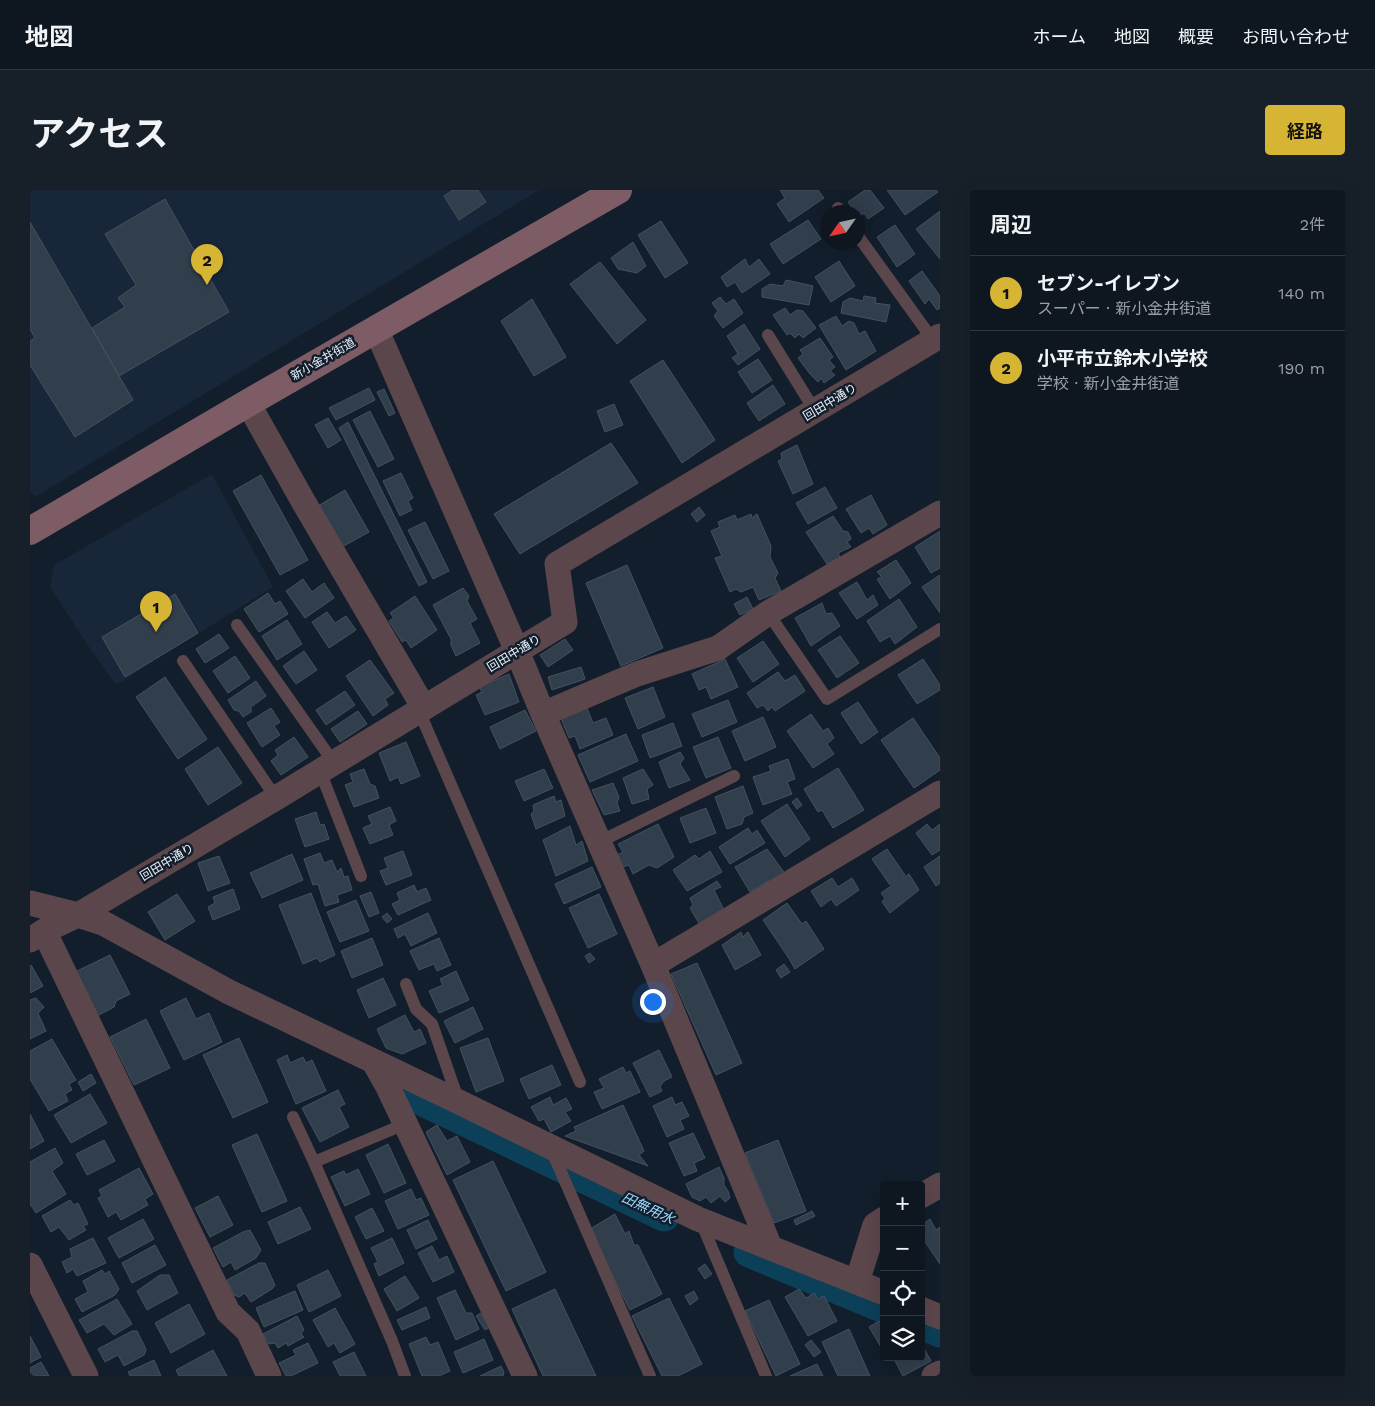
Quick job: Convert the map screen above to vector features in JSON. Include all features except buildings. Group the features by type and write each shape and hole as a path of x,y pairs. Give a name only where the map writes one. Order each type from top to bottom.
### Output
{"main road":[{"name":"新小金井街道","path":"30,531 618,190"}],"street":[{"path":"376,329 518,651 543,714 652,965 770,1247"},
{"name":"回田中通り","path":"37,935 78,915 276,798 565,622 557,564 936,338"},
{"path":"248,403 421,709"},
{"path":"543,714 637,674 718,648 768,614 940,513"},
{"path":"652,965 940,793"},
{"path":"30,902 103,923 229,992 459,1102 704,1227 770,1247 880,1291"},
{"path":"37,935 228,1312 248,1331 270,1376"},
{"path":"374,1062 387,1085 525,1376"},
{"path":"925,1194 940,1185"},
{"path":"857,1282 875,1225 880,1222"},
{"path":"30,1265 86,1376"},
{"path":"925,1311 940,1317"},
{"path":"934,1376 940,1373"}],"lane":[{"path":"865,245 936,338"},
{"path":"768,335 815,411"},
{"path":"768,614 826,699 940,628"},
{"path":"237,625 327,767 361,876"},
{"path":"183,661 276,798"},
{"path":"421,709 580,1082"},
{"path":"599,842 734,776"},
{"path":"406,984 416,1009 432,1024 459,1102"},
{"path":"294,1117 405,1376"},
{"path":"314,1162 405,1124"},
{"path":"550,1148 650,1376"},
{"path":"704,1227 766,1376"}],"shaded area":[{"path":"30,190 539,190 35,497 30,491"},
{"path":"212,474 273,587 116,685 50,587 54,565"}],"waterway":[{"name":"田無用水","path":"417,1098 664,1216"},
{"name":"田無用水","path":"749,1252 880,1306"},
{"name":"田無用水","path":"925,1326 940,1332"}],"place":[{"name":"小平市立鈴木小学校","path":"207,285"},
{"name":"セブン-イレブン","path":"156,632"}]}
